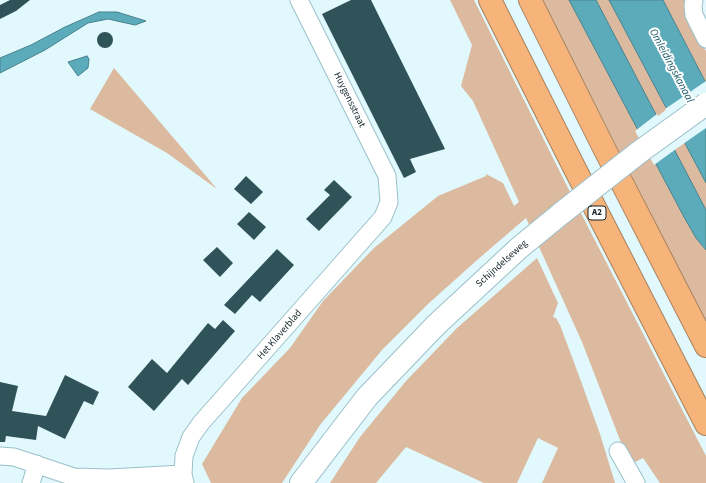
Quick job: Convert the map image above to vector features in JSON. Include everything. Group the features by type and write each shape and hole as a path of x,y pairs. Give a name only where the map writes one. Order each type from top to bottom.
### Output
{"highway":[{"name":"A2","path":"490,0 577,174 706,424"},
{"path":"530,0 706,346"}],"main road":[{"name":"Schijndelseweg","path":"301,483 367,397 436,325 519,248 562,212 638,153 706,104"},
{"name":"Schijndelseweg","path":"311,483 325,453"}],"street":[{"name":"Huygensstraat","path":"299,0 387,176 388,202"},
{"path":"694,0 692,6 694,15 706,39"},
{"name":"Het Klaverblad","path":"0,456 14,457 74,477 184,478 184,456 191,438 201,423 383,217 388,202"},
{"path":"618,451 636,483"},
{"path":"31,483 37,464"}],"shaded area":[{"path":"450,0 474,0 567,186 706,456 706,483 660,483 643,458 631,464 627,458 582,342 526,218 428,304 382,350 320,425 282,483 211,483 202,464 242,398 290,348 323,301 374,248 438,196 486,176 486,174 503,183 514,206 519,202 473,101 461,86 472,45"},
{"path":"542,0 569,0 684,217 696,238 706,250 706,323"},
{"path":"596,0 609,0 667,109 657,117"},
{"path":"663,0 687,0 697,35 706,51 706,83"},
{"path":"114,68 217,189 167,153 90,109"},
{"path":"685,143 706,183 706,210 674,150"},
{"path":"537,258 558,303 553,317 556,318 560,325 600,434 615,483 542,483 558,448 538,438 517,483 484,483 406,447 376,483 330,483 360,437 406,381 457,328"}],"water":[{"path":"569,0 596,0 706,210 706,250 696,238 684,217"},
{"name":"Omleidingskanaal","path":"609,0 663,0 706,83 706,183"},
{"path":"99,12 117,12 146,21 135,25 108,19 88,23 45,50 0,73 0,58 31,45 65,27"},
{"path":"87,56 89,59 88,68 78,76 68,62"}],"pier":[{"path":"706,81 706,128 683,144 665,109"},
{"path":"657,114 676,149 654,165 635,131"}],"building":[{"path":"10,0 30,0 16,11 0,19 0,5"},
{"path":"351,0 371,0 445,149 410,159 416,172 404,178 322,14"},
{"path":"105,32 112,37 113,40 108,47 105,48 98,43 97,40 102,33"},
{"path":"246,176 263,192 251,204 234,189"},
{"path":"334,180 352,197 319,231 306,219 330,195 324,190"},
{"path":"249,212 266,227 254,240 237,224"},
{"path":"217,247 233,263 220,277 203,260"},
{"path":"277,249 294,265 260,302 252,295 235,314 224,305"},
{"path":"223,320 235,331 188,385 182,379 154,411 128,387 152,359 167,373 208,323 215,329"},
{"path":"65,375 99,392 93,405 84,401 65,439 38,426 36,440 6,436 5,442 0,442 0,382 18,386 12,411 46,416"}]}
